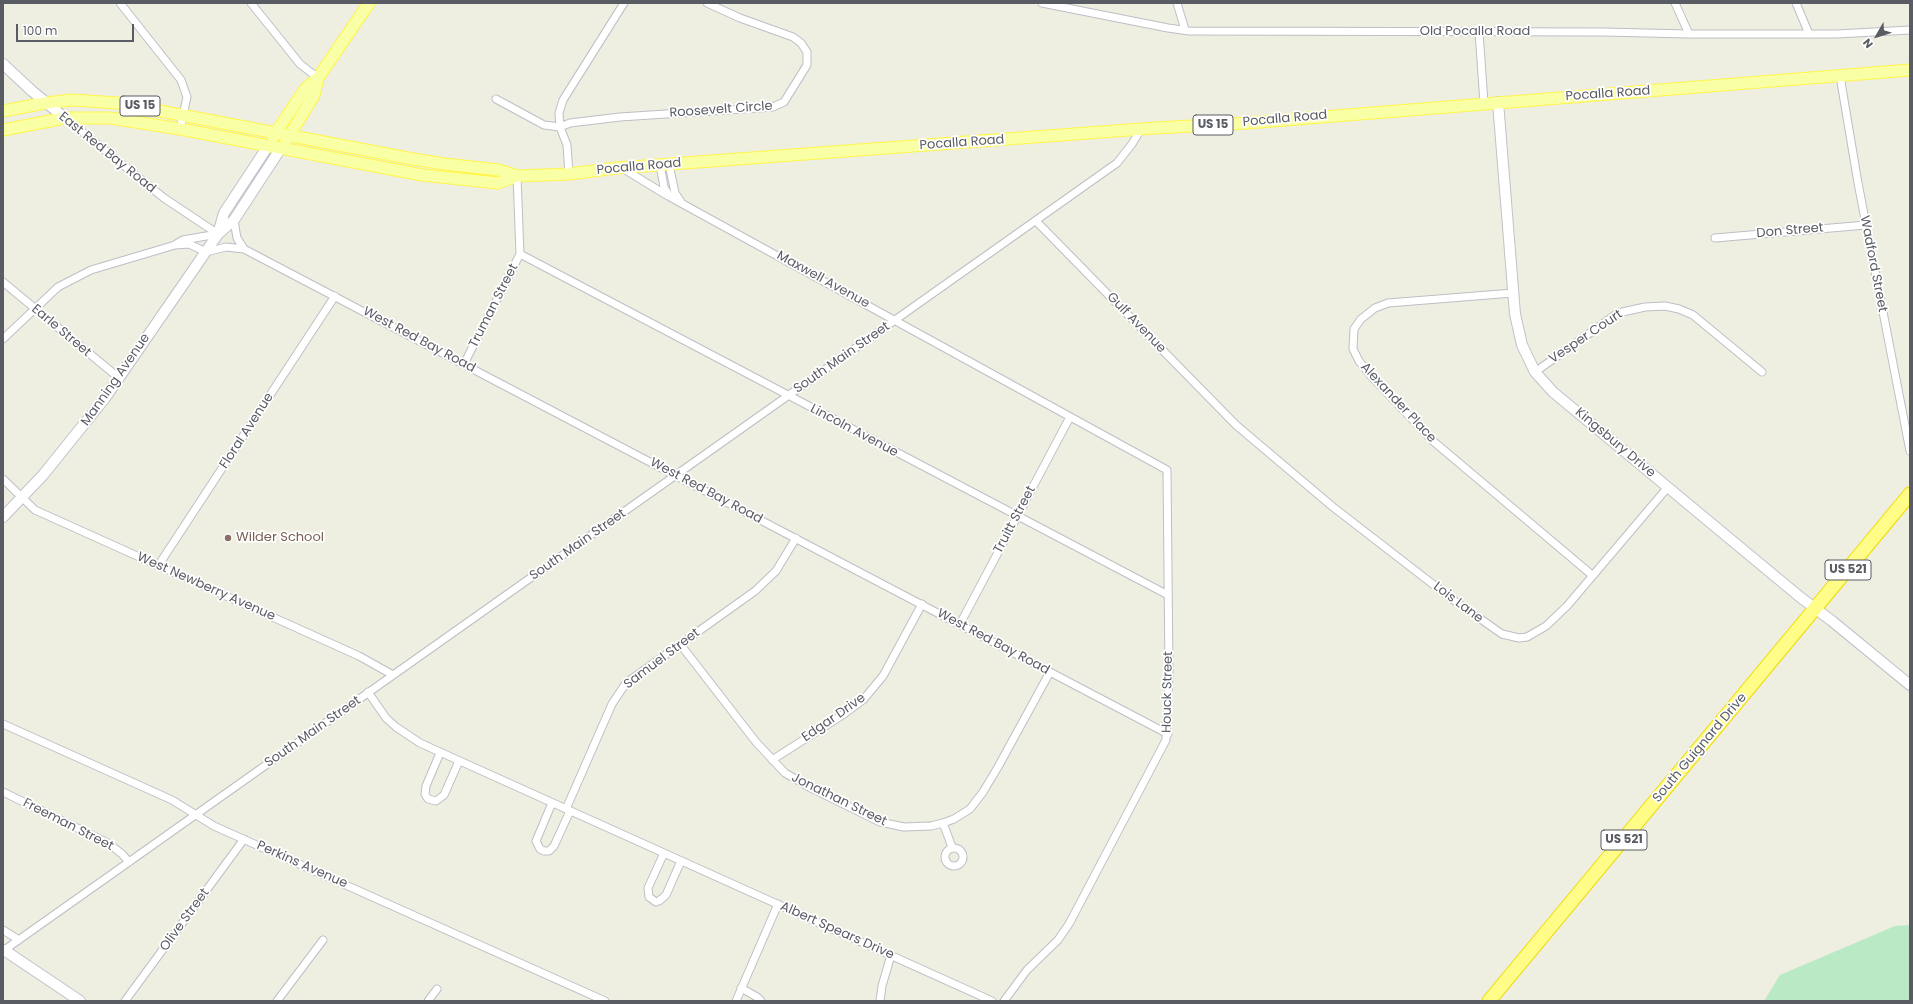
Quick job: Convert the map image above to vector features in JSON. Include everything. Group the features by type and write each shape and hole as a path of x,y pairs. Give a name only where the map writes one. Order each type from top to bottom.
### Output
{"highway":[{"name":"South Guignard Drive","path":"1489,1001 1910,494"}],"main road":[{"name":"Manning Avenue","path":"268,146 305,89 318,78 369,3"},
{"name":"Pocalla Road","path":"268,146 444,178 498,183 517,176 569,174 622,167 1141,129 1247,123 1910,70"},
{"name":"Manning Avenue","path":"281,148 314,95 318,78"},
{"name":"US 15","path":"3,111 45,102 94,100 184,114 289,135"},
{"name":"US 15","path":"3,130 65,118 110,118 180,129 268,146"},
{"name":"Pocalla Road","path":"289,135 444,164 499,170 517,176"}],"street":[{"path":"120,3 181,80 187,97 180,129"},
{"path":"251,3 300,64 318,78"},
{"path":"569,174 567,145 560,127 560,112 563,100 624,3"},
{"name":"Roosevelt Circle","path":"560,127 570,123 620,117 773,107 784,102 807,65 807,52 802,43 793,36 740,18 707,3"},
{"name":"Old Pocalla Road","path":"1042,3 1185,30 1689,34 1809,34 1910,30"},
{"path":"1178,3 1185,30"},
{"path":"1675,3 1689,34"},
{"path":"1796,3 1809,34"},
{"path":"1479,32 1484,103"},
{"name":"East Red Bay Road","path":"3,64 45,102 164,198 218,234"},
{"name":"Wadford Street","path":"1840,76 1866,225 1910,451"},
{"path":"496,99 544,125 560,127"},
{"name":"Kingsbury Drive","path":"1498,102 1512,293 1522,346 1535,372 1553,392 1910,685"},
{"name":"South Main Street","path":"3,951 1117,163 1132,144 1141,129"},
{"name":"Manning Avenue","path":"218,234 224,213 268,146"},
{"name":"Manning Avenue","path":"3,517 43,475 81,430 119,378 218,234 234,220 281,148"},
{"path":"664,164 665,191 670,197"},
{"path":"664,164 674,193 681,202"},
{"name":"Maxwell Avenue","path":"622,167 670,197 1070,416"},
{"name":"Truman Street","path":"464,364 520,254 517,176"},
{"path":"234,220 238,238 244,249"},
{"name":"Gulf Avenue","path":"1036,221 1236,425"},
{"name":"Don Street","path":"1715,238 1866,225"},
{"path":"175,245 183,240 218,234"},
{"path":"3,339 58,288 84,273 103,265 175,245 189,244 206,252"},
{"name":"West Red Bay Road","path":"206,252 226,247 244,249 1168,734"},
{"name":"Lincoln Avenue","path":"520,254 1168,595"},
{"name":"Earle Street","path":"3,282 119,378"},
{"name":"Alexander Place","path":"1512,293 1388,303 1366,313 1357,324 1353,336 1353,349 1359,361 1370,376 1433,441 1592,575"},
{"name":"Floral Avenue","path":"158,566 335,296"},
{"name":"Vesper Court","path":"1535,372 1618,314 1646,307 1665,306 1679,309 1693,315 1762,372"},
{"name":"Truitt Street","path":"960,624 1070,416"},
{"name":"Houck Street","path":"1004,1001 1027,970 1058,940 1069,924 1168,734 1167,470 1070,416"},
{"name":"Lois Lane","path":"1236,425 1339,512 1452,599 1502,634 1519,638 1536,633 1546,626 1567,606 1668,487"},
{"name":"West Newberry Avenue","path":"3,479 35,510 359,656 393,675"},
{"name":"Samuel Street","path":"568,810 619,692 626,683 755,591 770,578 796,538"},
{"name":"Edgar Drive","path":"772,760 844,714 863,700 883,676 922,604"},
{"name":"Jonathan Street","path":"680,644 772,760 791,777 880,822 913,827 943,823 954,819 970,809 983,792 1050,672"},
{"name":"Albert Spears Drive","path":"368,692 386,718 396,728 440,753 992,1001"},
{"name":"Perkins Avenue","path":"3,724 172,800 214,826 605,1001"},
{"path":"440,753 426,786 425,794 428,800 436,801 444,795 459,761"},
{"name":"Freeman Street","path":"3,792 108,843 122,854 128,862"},
{"path":"552,803 536,841 540,849 549,851 554,846 568,810"},
{"path":"943,823 952,847"},
{"name":"Olive Street","path":"125,1001 244,839"},
{"path":"664,853 648,888 649,897 656,902 659,902 666,895 681,861"},
{"path":"736,1001 778,904"},
{"path":"3,930 19,940"},
{"path":"277,1001 323,940"},
{"path":"3,951 80,1001"},
{"path":"880,1001 882,986 891,955"},
{"path":"741,988 752,994 760,1001"},
{"path":"428,1001 437,989"}],"green space":[{"path":"1910,925 1910,1001 1764,1001 1780,975 1895,926"}],"place":[{"name":"Wilder School","path":"228,538"}]}
